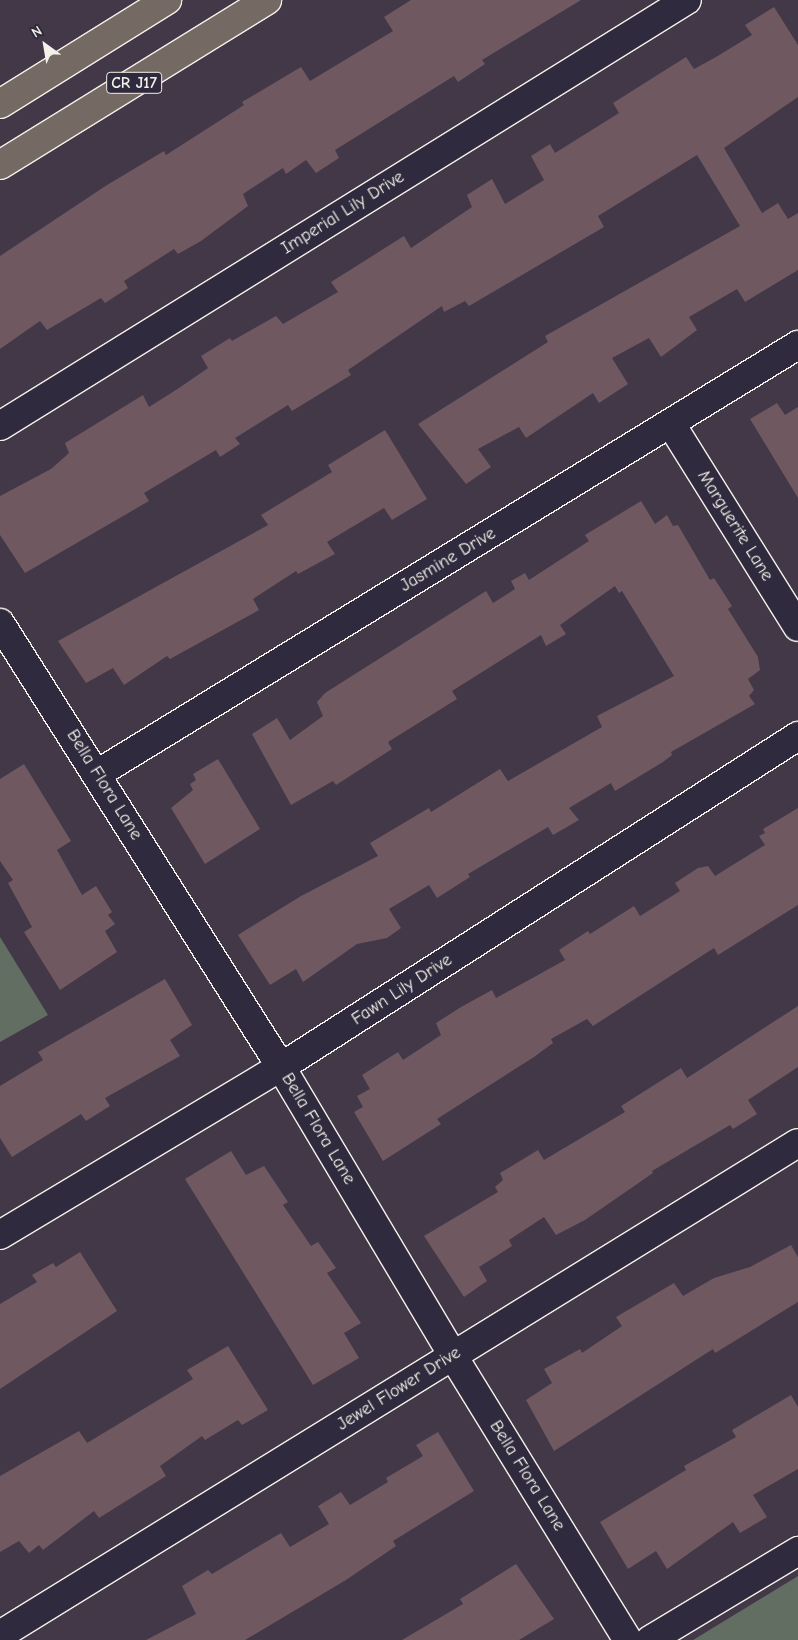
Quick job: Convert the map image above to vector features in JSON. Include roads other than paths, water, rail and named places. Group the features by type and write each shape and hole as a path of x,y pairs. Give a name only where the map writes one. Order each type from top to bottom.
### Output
{"main road":[{"path":"0,104 167,0"},
{"name":"CR J17","path":"0,165 267,0"}],"street":[{"name":"Imperial Lily Drive","path":"0,426 687,0"},
{"name":"Jasmine Drive","path":"97,774 798,345"},
{"name":"Marguerite Lane","path":"671,424 798,627"},
{"name":"Bella Flora Lane","path":"0,623 281,1067 453,1356 628,1640"},
{"name":"Fawn Lily Drive","path":"0,1235 281,1067 798,736"},
{"name":"Jewel Flower Drive","path":"0,1635 798,1142"},
{"path":"650,1640 798,1551"}]}
